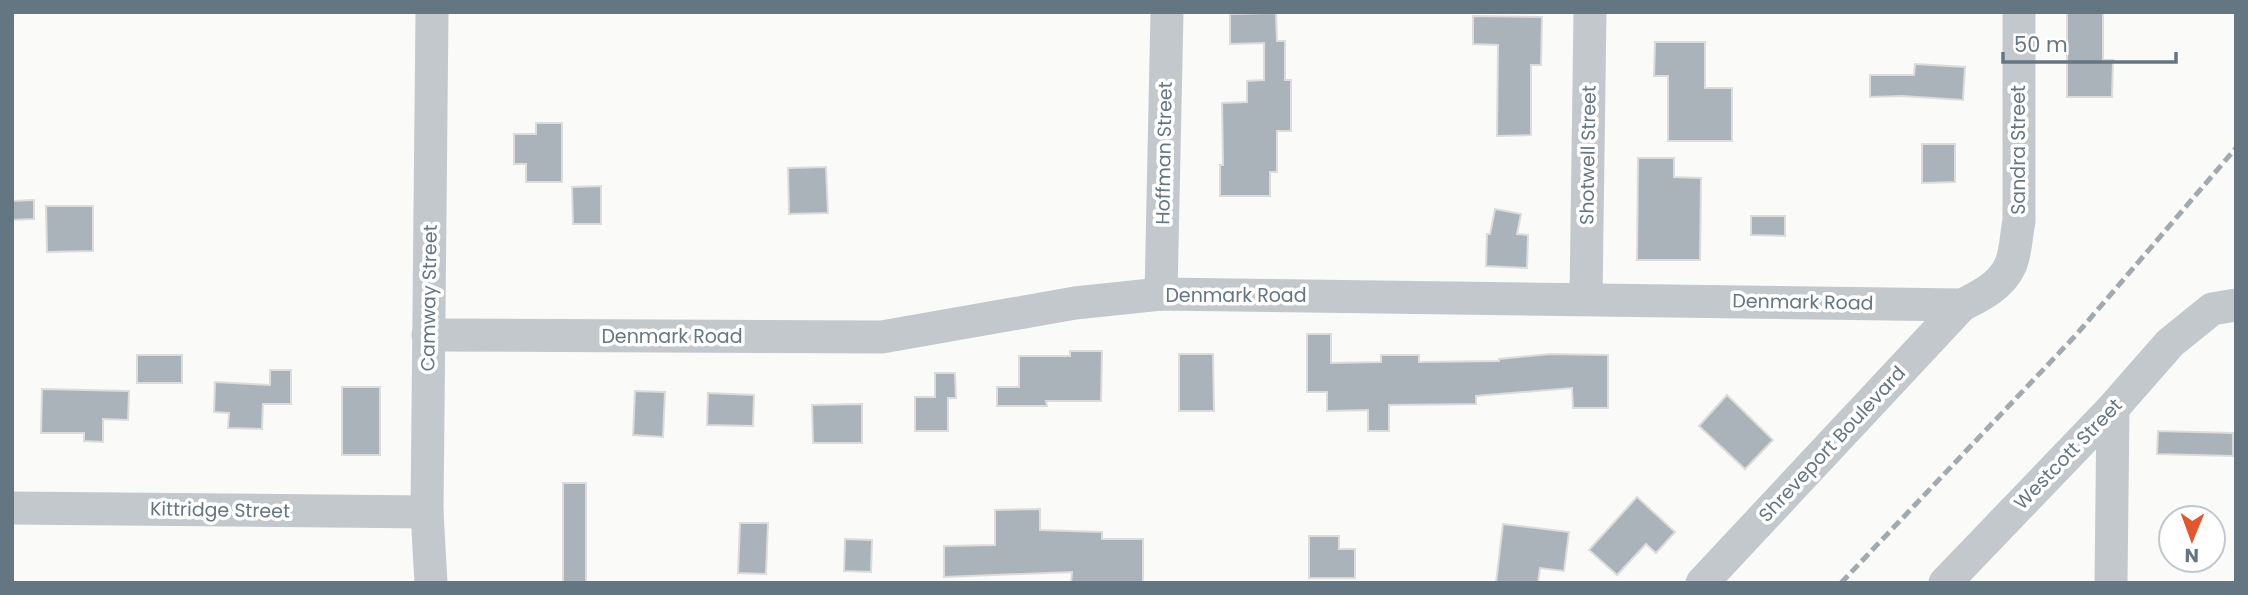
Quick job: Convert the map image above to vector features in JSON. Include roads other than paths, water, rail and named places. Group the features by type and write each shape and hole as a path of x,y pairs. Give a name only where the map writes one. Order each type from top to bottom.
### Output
{"street":[{"name":"Camway Street","path":"430,583 427,512 432,12"},
{"name":"Hoffman Street","path":"1161,295 1167,12"},
{"name":"Shotwell Street","path":"1586,298 1590,12"},
{"name":"Sandra Street","path":"1962,305 1987,292 2010,267 2019,221 2019,12"},
{"name":"Denmark Road","path":"428,335 883,337 1075,303 1161,295 1586,298 1962,305"},
{"name":"Shreveport Boulevard","path":"1702,583 1962,305"},
{"name":"Westcott Street","path":"1945,583 2113,408 2170,343 2212,309 2236,305"},
{"path":"2110,583 2113,408"},
{"name":"Kittridge Street","path":"12,508 427,512"}],"railway":[{"path":"1841,583 2076,335 2236,148"}]}
